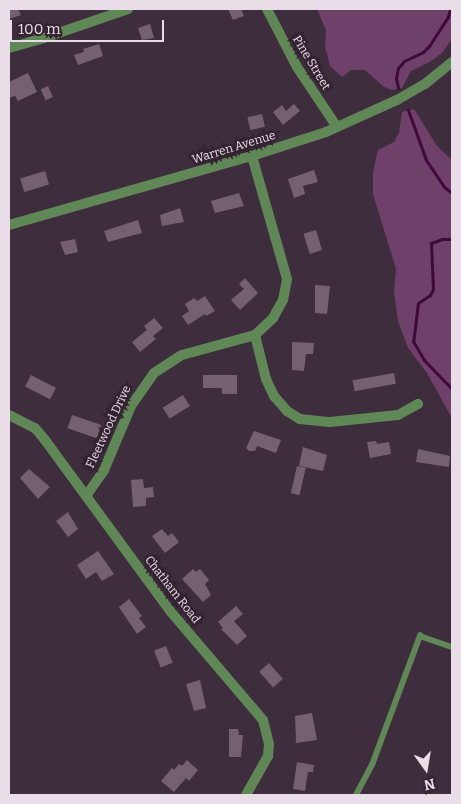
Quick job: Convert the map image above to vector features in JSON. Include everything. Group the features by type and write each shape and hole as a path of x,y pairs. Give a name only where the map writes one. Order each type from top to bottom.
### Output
{"street":[{"path":"9,48 128,9"},
{"name":"Pine Street","path":"267,9 297,67 337,127"},
{"name":"Warren Avenue","path":"9,225 252,156 337,127 413,91 452,62"},
{"name":"Fleetwood Drive","path":"86,496 104,470 131,406 154,373 182,355 255,335 267,325 278,310 285,294 287,278 252,156"},
{"path":"255,335 266,378 274,396 287,411 300,419 324,422 398,415 418,404"},
{"name":"Chatham Road","path":"9,415 35,428 171,612 263,720 269,744 268,756 246,795"}],"lane":[{"path":"356,795 372,765 420,636 452,647"}],"shaded area":[{"path":"317,9 452,9 452,39 442,53 430,62 411,71 402,88 392,90 384,87 365,70 351,70 342,77 330,66 325,47 326,30"},
{"path":"414,109 437,146 452,160 452,418 427,373 408,348 398,321 394,291 396,269 373,194 373,172 378,150 394,142 399,133 402,112"}],"building":[{"path":"9,9 18,9 21,15 9,19"},
{"path":"228,9 241,9 244,16 233,20"},
{"path":"150,24 154,38 142,40 138,28"},
{"path":"99,44 103,56 78,65 74,55 84,52 83,49"},
{"path":"28,73 37,92 18,101 15,96 9,98 9,82"},
{"path":"48,86 53,97 46,100 41,89"},
{"path":"294,104 300,111 283,125 273,112 282,105 286,111"},
{"path":"262,114 265,127 250,130 247,117"},
{"path":"314,170 318,182 303,186 305,194 294,198 288,179"},
{"path":"45,171 49,184 24,192 20,179"},
{"path":"239,193 244,206 215,213 211,201"},
{"path":"180,208 184,222 162,226 160,215"},
{"path":"138,220 142,233 108,242 104,231"},
{"path":"316,230 322,250 310,254 304,234"},
{"path":"75,239 78,252 65,255 60,242"},
{"path":"245,278 258,293 240,310 231,300 244,289 239,284"},
{"path":"315,285 330,286 327,314 315,313"},
{"path":"205,296 215,311 206,316 205,314 188,325 182,316 189,311 185,304 194,298 197,301"},
{"path":"154,318 163,328 153,336 156,339 140,352 132,342 147,330 144,326"},
{"path":"292,342 314,343 313,354 306,354 304,371 292,370"},
{"path":"394,373 396,384 355,391 353,380"},
{"path":"31,375 56,388 50,399 25,387"},
{"path":"203,375 237,375 237,394 222,394 222,388 203,388"},
{"path":"183,395 190,406 170,419 163,408"},
{"path":"72,415 101,425 97,438 67,428"},
{"path":"254,431 281,440 276,453 257,446 255,451 249,451 246,448"},
{"path":"376,441 377,444 389,442 391,454 370,458 367,442"},
{"path":"303,447 327,455 323,471 299,466"},
{"path":"418,449 450,456 449,467 416,462"},
{"path":"297,466 306,468 299,495 291,493"},
{"path":"29,469 50,487 38,499 20,478"},
{"path":"143,479 144,488 153,487 154,497 146,498 146,506 133,507 131,480"},
{"path":"68,512 78,529 68,537 56,521"},
{"path":"162,529 168,536 172,533 179,542 165,553 152,536"},
{"path":"98,551 114,574 102,581 96,572 86,579 77,565"},
{"path":"193,569 196,572 200,569 209,580 205,584 211,595 203,602 182,579"},
{"path":"129,599 142,616 139,618 146,627 137,634 119,607"},
{"path":"236,606 243,614 234,621 247,636 237,645 221,629 223,628 218,622"},
{"path":"166,646 173,663 161,668 154,651"},
{"path":"269,663 283,679 273,687 259,672"},
{"path":"200,680 206,708 194,711 186,684"},
{"path":"312,713 317,740 296,743 295,716"},
{"path":"229,729 238,729 239,735 243,735 241,757 229,757"},
{"path":"187,760 198,770 189,781 186,778 174,792 161,781 172,768 174,770 179,764 182,766"},
{"path":"297,762 314,765 313,772 308,772 305,791 293,789"}],"waterway":[{"path":"398,88 396,78 398,68 404,61 423,52 429,46 448,17 450,9"},
{"path":"408,110 426,160 444,187 452,193"},
{"path":"452,239 442,239 431,243 433,289 430,295 418,303 413,341 424,360 452,389"}]}
